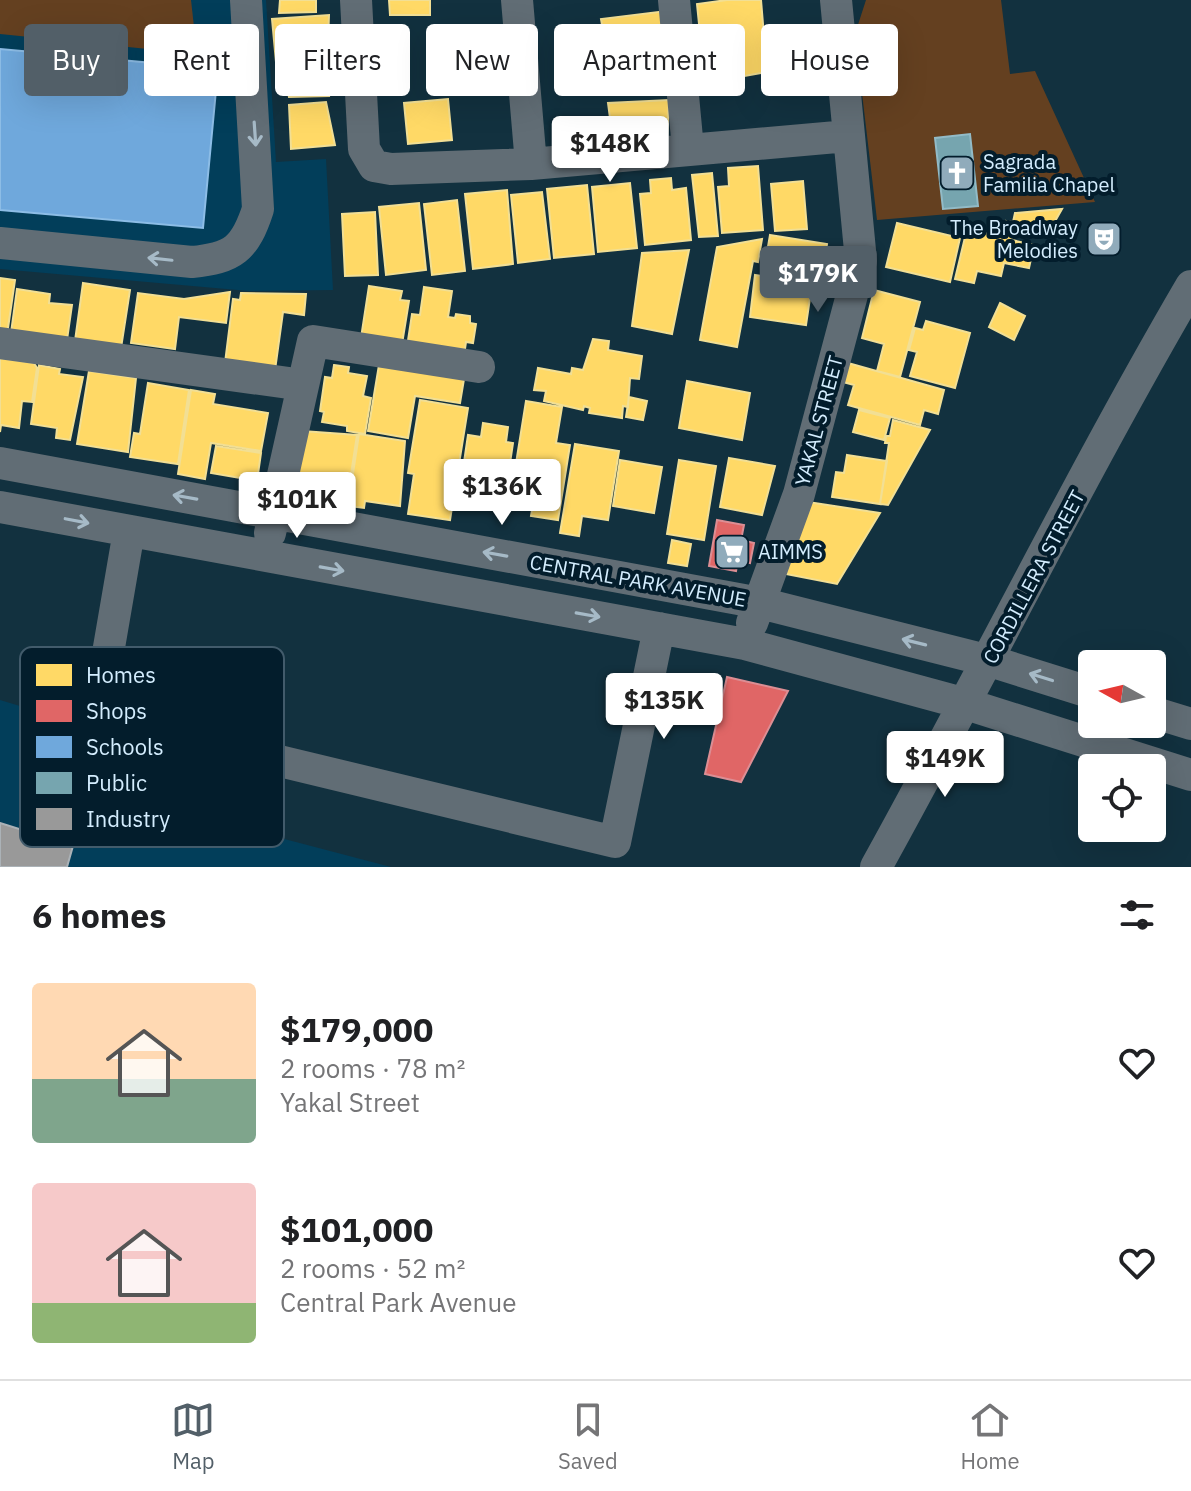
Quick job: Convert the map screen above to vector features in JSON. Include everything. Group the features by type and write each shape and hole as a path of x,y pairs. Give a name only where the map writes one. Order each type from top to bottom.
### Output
{"street":[{"path":"0,243 192,262 217,260 236,251 250,235 258,209 246,0"},
{"path":"356,0 364,149 374,166 391,169 531,164 848,136"},
{"path":"517,0 531,164"},
{"path":"674,0 688,149"},
{"name":"YAKAL STREET","path":"745,644 799,494 861,261 848,136 841,7"},
{"name":"CORDILLERA STREET","path":"876,867 990,661 1134,383 1191,286"},
{"path":"265,557 313,341 479,367"},
{"path":"0,343 303,385"},
{"name":"CENTRAL PARK AVENUE","path":"0,463 760,603 990,661 1078,689"},
{"path":"0,507 745,644 966,704 1191,775"},
{"path":"109,647 129,531"},
{"path":"284,762 615,842 659,628"},
{"path":"1166,716 1191,724"}],"shaded area":[{"path":"0,0 266,0 276,162 326,159 333,290 249,291 0,269"},
{"path":"0,0 191,0 194,24 144,24 144,49 128,47 128,24 24,24 24,36 0,34"},
{"path":"866,0 1001,0 1010,74 1035,71 1095,202 877,220 862,96 898,96 898,24 858,24"},
{"path":"0,700 20,706 20,847 284,847 284,839 391,867 0,867"}],"building: Homes":[{"path":"280,0 316,0 316,12 279,13"},
{"path":"389,0 430,0 430,15 390,15"},
{"path":"761,0 761,73 745,76 745,24 699,24 697,4"},
{"path":"666,11 667,24 602,24 601,19"},
{"path":"329,15 329,24 275,24 275,51 272,19"},
{"path":"448,99 452,140 408,144 404,103"},
{"path":"669,100 667,139 613,141 608,103"},
{"path":"326,102 335,145 291,149 289,105"},
{"path":"758,166 763,230 722,233 718,187 729,186 728,168"},
{"path":"712,173 718,236 699,237 692,175"},
{"path":"671,178 672,190 686,188 691,240 645,245 640,194 651,193 650,180"},
{"path":"803,181 807,229 775,231 771,184"},
{"path":"630,183 637,248 598,252 592,187"},
{"path":"587,185 594,254 554,258 547,189"},
{"path":"507,190 513,264 473,269 465,194"},
{"path":"542,192 550,259 518,263 511,195"},
{"path":"457,200 465,271 432,275 424,204"},
{"path":"419,203 426,270 386,275 379,207"},
{"path":"1062,209 1046,237 1012,230 1012,240 1034,245 1029,268 1004,263 1001,276 977,271 974,283 955,279 967,229 1007,238 1006,221 1013,222 1015,213"},
{"path":"375,212 378,275 345,276 342,214"},
{"path":"897,223 960,238 950,282 886,267"},
{"path":"770,235 827,244 821,280 764,270"},
{"path":"762,239 758,262 753,261 737,347 700,340 717,247"},
{"path":"689,250 672,334 632,326 642,253"},
{"path":"755,275 806,282 804,292 810,298 806,325 750,317"},
{"path":"0,278 15,280 7,335 0,334"},
{"path":"83,283 130,290 121,348 75,341"},
{"path":"369,286 402,291 400,300 409,301 402,344 361,338"},
{"path":"424,287 452,291 448,317 455,318 456,314 470,316 470,323 476,324 473,343 466,342 465,349 407,347 412,314 420,315"},
{"path":"17,289 50,294 49,303 72,305 67,340 11,333"},
{"path":"874,290 920,302 900,377 877,371 884,344 862,338"},
{"path":"230,292 226,323 179,317 175,349 131,343 138,293 184,299"},
{"path":"241,293 306,294 304,315 283,312 275,370 225,363 233,299 240,300"},
{"path":"1000,303 1025,316 1014,340 989,327"},
{"path":"926,321 970,333 955,388 910,376 917,352 909,350 915,328 923,330"},
{"path":"593,339 609,341 608,350 642,356 639,379 630,378 628,407 623,406 622,418 589,413 590,408 584,406 583,410 544,401 546,391 534,390 538,368 571,374 572,368 583,370"},
{"path":"0,358 34,363 37,368 32,402 22,401 19,428 1,425 0,432"},
{"path":"848,363 944,390 938,414 924,410 920,425 848,405 854,385 843,382"},
{"path":"39,365 60,369 59,374 83,377 70,440 56,438 57,428 31,424"},
{"path":"334,365 349,367 348,373 367,376 363,396 371,398 365,434 347,431 347,426 322,422 324,412 320,411 325,377 332,378"},
{"path":"379,365 464,379 460,403 415,396 408,438 368,431"},
{"path":"89,371 136,378 128,452 77,444"},
{"path":"687,381 750,393 742,440 679,428"},
{"path":"148,383 189,390 178,464 130,457 134,433 140,434"},
{"path":"191,390 215,394 213,404 268,413 261,451 211,443 205,479 178,474"},
{"path":"629,397 647,401 643,420 626,417"},
{"path":"420,400 468,408 450,520 408,514 414,474 408,473"},
{"path":"526,401 562,407 556,443 570,445 558,520 531,516 532,510 509,507"},
{"path":"859,410 890,418 884,440 853,432"},
{"path":"893,420 930,430 888,505 880,504 889,443 885,443 886,436 890,436"},
{"path":"483,423 508,427 506,442 513,443 505,497 480,493 482,479 462,476 468,435 481,437"},
{"path":"302,431 357,435 347,501 287,492"},
{"path":"359,434 405,441 400,506 365,501 364,508 348,506"},
{"path":"575,444 619,451 608,520 582,516 579,536 560,533"},
{"path":"216,446 261,453 257,481 211,473"},
{"path":"847,455 887,461 880,504 832,497 836,472 844,473"},
{"path":"729,458 775,466 762,515 720,507"},
{"path":"620,460 662,467 654,513 613,506"},
{"path":"679,460 716,466 704,540 667,534"},
{"path":"808,502 880,513 837,584 786,574"},
{"path":"672,540 691,544 687,566 668,563"}],"building: Shops":[{"name":"AIMMS","path":"717,520 744,525 741,540 754,543 750,563 738,561 736,571 709,566"},
{"path":"727,677 788,691 741,782 705,774"}],"building: Schools":[{"path":"0,49 24,51 24,96 128,96 128,61 144,62 144,96 215,96 203,228 0,210"}],"building: Public":[{"name":"Sagrada Familia Chapel","path":"970,134 978,206 943,209 935,138"}],"building: Industry":[{"path":"0,823 20,829 20,847 73,847 67,867 0,867"}],"place":[{"name":"Sagrada Familia Chapel","path":"957,173"},
{"name":"The Broadway Melodies","path":"1104,239"},
{"name":"AIMMS","path":"732,552"}]}
